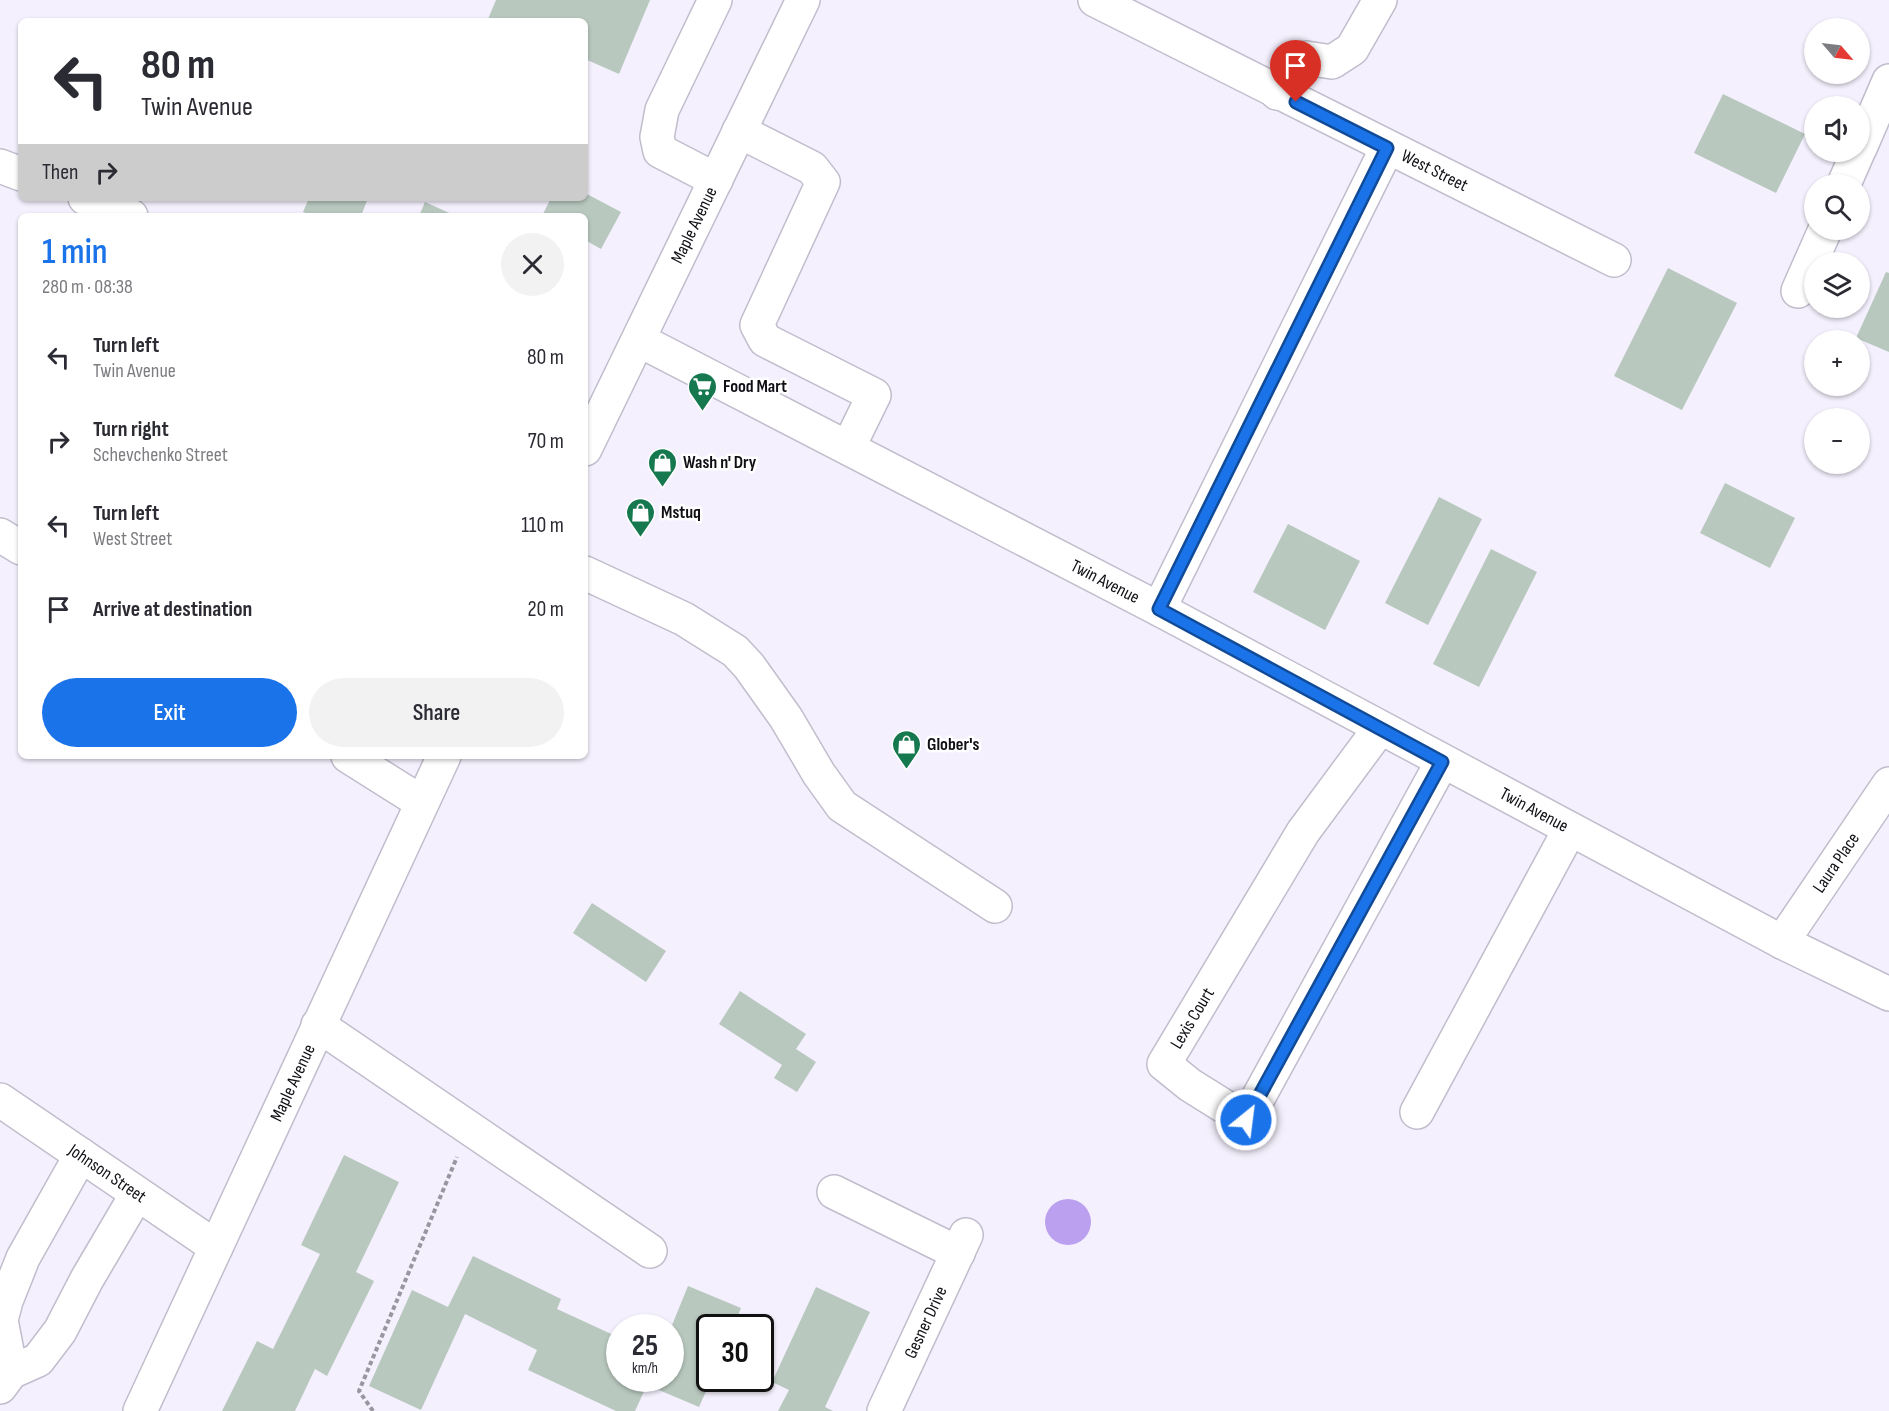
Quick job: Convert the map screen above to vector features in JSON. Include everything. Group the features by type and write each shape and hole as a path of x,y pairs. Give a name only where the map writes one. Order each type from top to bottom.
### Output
{"street":[{"path":"716,0 662,110 657,136 660,151 716,180"},
{"name":"Maple Avenue","path":"588,434 596,395 639,340 803,0"},
{"name":"West Street","path":"1095,0 1614,260"},
{"path":"1277,93 1292,66 1306,58 1332,62 1352,49 1380,0"},
{"path":"1870,125 1889,81"},
{"path":"739,132 812,168 823,182 757,325 765,340 874,395 848,448"},
{"path":"1159,609 1387,148"},
{"path":"0,165 18,173"},
{"path":"93,201 123,213"},
{"path":"1798,291 1821,240"},
{"name":"Twin Avenue","path":"639,340 1159,609 1782,942 1889,994"},
{"path":"0,535 18,546"},
{"path":"588,574 684,619 735,651 749,666 786,718 819,774 842,806 995,906"},
{"name":"Lexis Court","path":"1380,728 1303,832 1164,1064 1190,1085 1246,1120 1442,762"},
{"path":"353,759 421,802"},
{"name":"Maple Avenue","path":"140,1411 442,759"},
{"name":"Laura Place","path":"1782,942 1889,784"},
{"path":"1417,1112 1570,829"},
{"path":"318,1025 650,1251"},
{"name":"Johnson Street","path":"0,1100 216,1247"},
{"path":"81,1155 23,1258 6,1301 1,1320 5,1380 38,1360 60,1331 87,1279 137,1194"},
{"name":"Gesner Drive","path":"834,1192 962,1244 884,1411"}],"path":[{"path":"373,1411 359,1391 460,1149 471,1129"}],"shaded area":[{"path":"1068,1199 1084,1206 1091,1222 1084,1238 1068,1245 1052,1238 1045,1222 1052,1206"}],"building":[{"path":"496,0 650,0 619,74 588,60 588,18 488,18"},
{"path":"1723,94 1804,134 1776,193 1694,153"},
{"path":"588,195 621,212 601,249 588,242 588,213 544,213 550,201 588,201"},
{"path":"308,201 367,201 362,213 303,212"},
{"path":"425,202 449,213 420,213"},
{"path":"1668,268 1737,303 1682,410 1614,376"},
{"path":"1886,272 1889,273 1889,352 1870,344 1870,330 1860,330 1865,318 1870,318 1870,307"},
{"path":"1725,483 1795,518 1770,568 1700,533"},
{"path":"1439,497 1482,519 1428,625 1385,603"},
{"path":"1288,524 1360,561 1325,630 1253,592"},
{"path":"1491,549 1537,572 1479,687 1433,664"},
{"path":"592,903 666,951 646,982 573,933"},
{"path":"740,991 806,1034 796,1049 816,1062 797,1092 774,1078 782,1065 719,1024"},
{"path":"344,1155 399,1182 356,1272 374,1281 327,1376 315,1369 295,1411 222,1411 257,1341 273,1349 320,1254 301,1245"},
{"path":"473,1256 561,1299 557,1309 606,1332 606,1392 644,1392 635,1411 616,1411 528,1370 537,1350 465,1314 421,1410 369,1386 412,1290 448,1307"},
{"path":"688,1286 741,1308 739,1314 696,1314 696,1392 706,1392 699,1407 664,1392 684,1392 684,1314 677,1314"},
{"path":"816,1287 870,1312 825,1407 833,1411 778,1411 789,1390 774,1383 774,1378"}],"place":[{"name":"Food Mart","path":"702,412"},
{"name":"Wash n' Dry","path":"662,488"},
{"name":"Mstuq","path":"640,538"},
{"name":"Glober's","path":"906,770"}],"route":[{"path":"1246,1120 1442,762 1159,609 1387,148 1296,102"}]}
